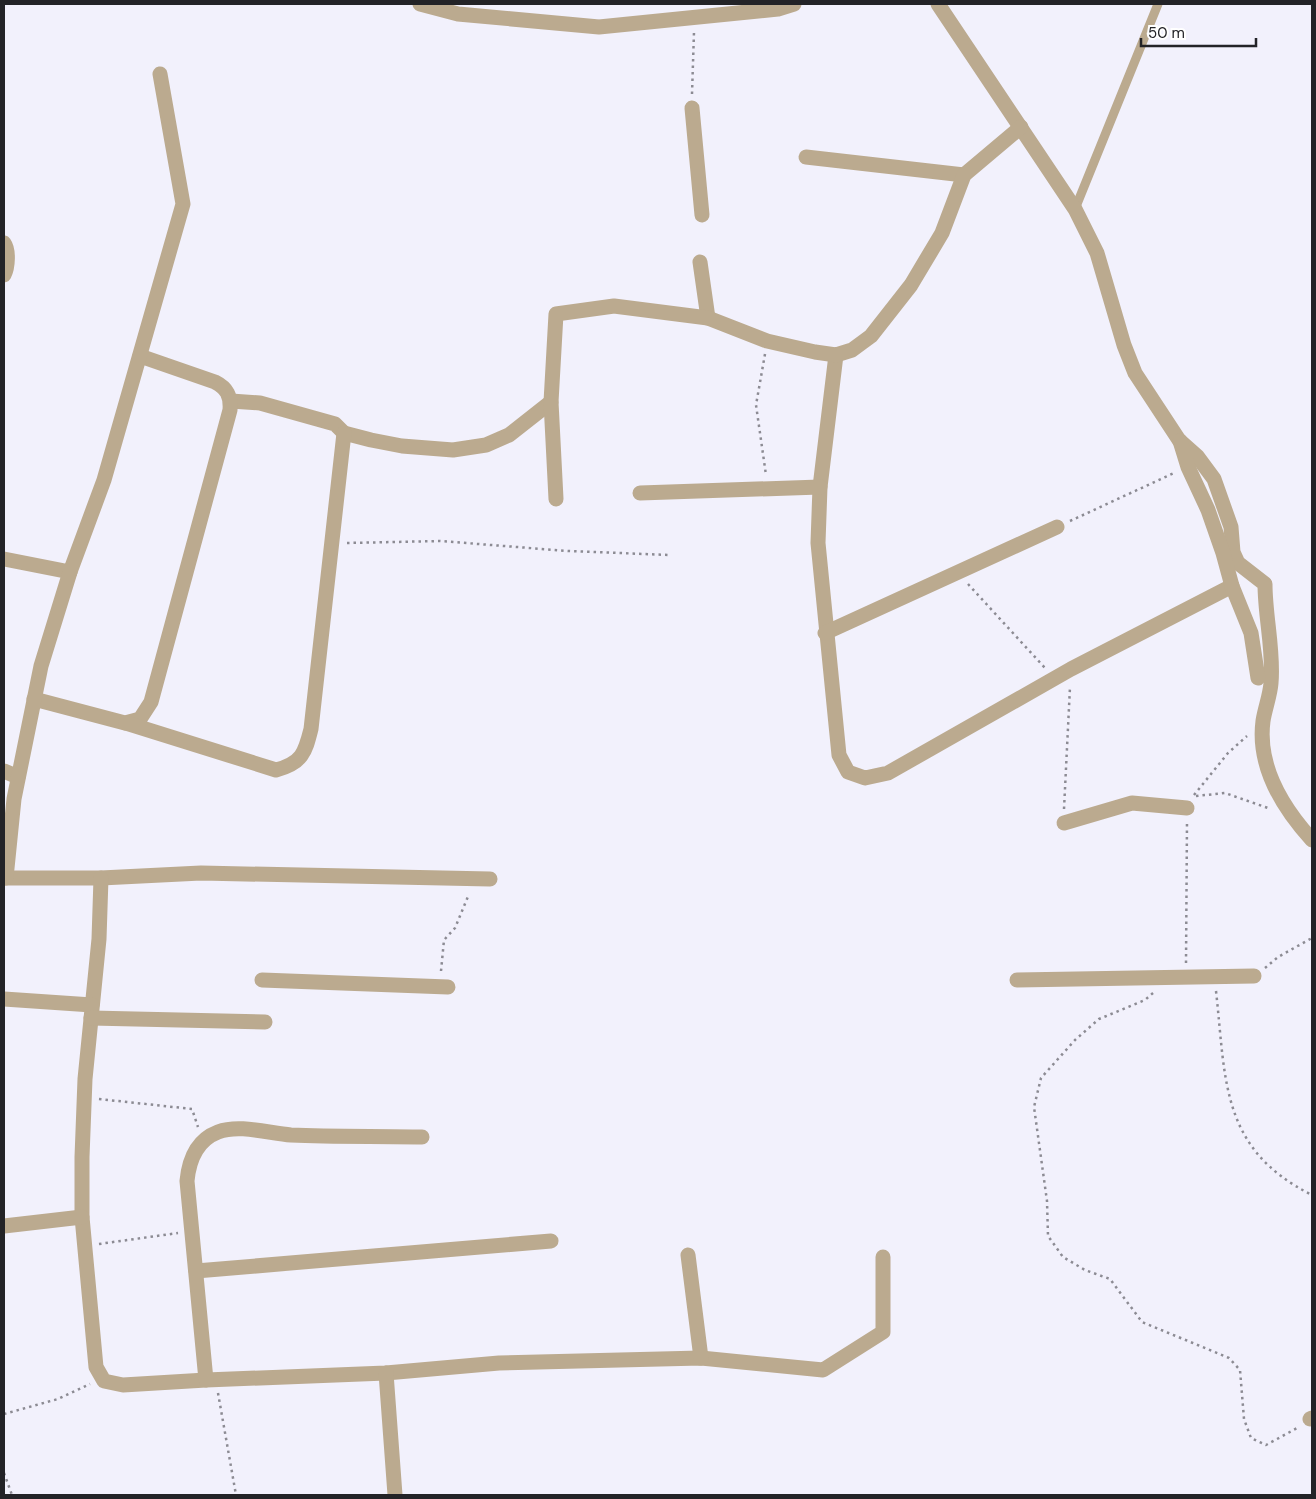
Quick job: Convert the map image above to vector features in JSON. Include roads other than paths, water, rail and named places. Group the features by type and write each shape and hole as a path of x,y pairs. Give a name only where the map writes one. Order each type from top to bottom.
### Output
{"street":[{"path":"420,4 458,14 599,27 778,9 794,4"},
{"path":"681,4 688,18"},
{"path":"938,4 1075,209 1097,253 1124,345 1135,373 1179,440 1188,467 1228,553 1265,584 1271,683 1263,722 1262,756 1274,787 1294,821 1312,840"},
{"path":"160,74 183,204 104,480 70,572 47,644 34,699 11,774 5,878 102,878 200,873 482,878"},
{"path":"692,108 702,215"},
{"path":"556,498 551,402 556,314 614,306 708,318 767,340 836,355 852,350 871,336 911,285 942,233 964,175 1021,127"},
{"path":"806,157 964,175"},
{"path":"4,242 6,246 7,269 4,275"},
{"path":"700,262 708,318"},
{"path":"836,355 820,487 818,543 825,633 839,755 848,772 865,778 888,773 1071,669 1232,586"},
{"path":"125,723 140,719 151,702 231,401 226,390 215,382 140,356"},
{"path":"231,401 260,403 335,424 344,433 402,446 452,450 486,445 509,434 551,402"},
{"path":"34,699 125,723 276,770 290,766 300,759 307,747 310,729 344,433"},
{"path":"1179,440 1197,456 1214,479 1232,527 1228,553 1232,586 1251,633 1258,678"},
{"path":"640,493 820,487"},
{"path":"825,633 1057,527"},
{"path":"4,559 70,572"},
{"path":"1064,822 1132,803 1191,802"},
{"path":"102,878 99,939 84,1097 82,1217 96,1367 100,1378 115,1386 386,1373 499,1363 701,1358 823,1370 883,1332 883,1257"},
{"path":"1017,980 1254,976"},
{"path":"262,980 444,987"},
{"path":"4,999 92,1012 265,1022"},
{"path":"211,1380 196,1271 188,1170 193,1154 203,1140 217,1132 231,1130 304,1135 422,1137"},
{"path":"4,1226 82,1217"},
{"path":"196,1271 551,1241"},
{"path":"688,1255 701,1358"},
{"path":"386,1373 395,1495"}],"lane":[{"path":"1075,209 1158,4"}]}
